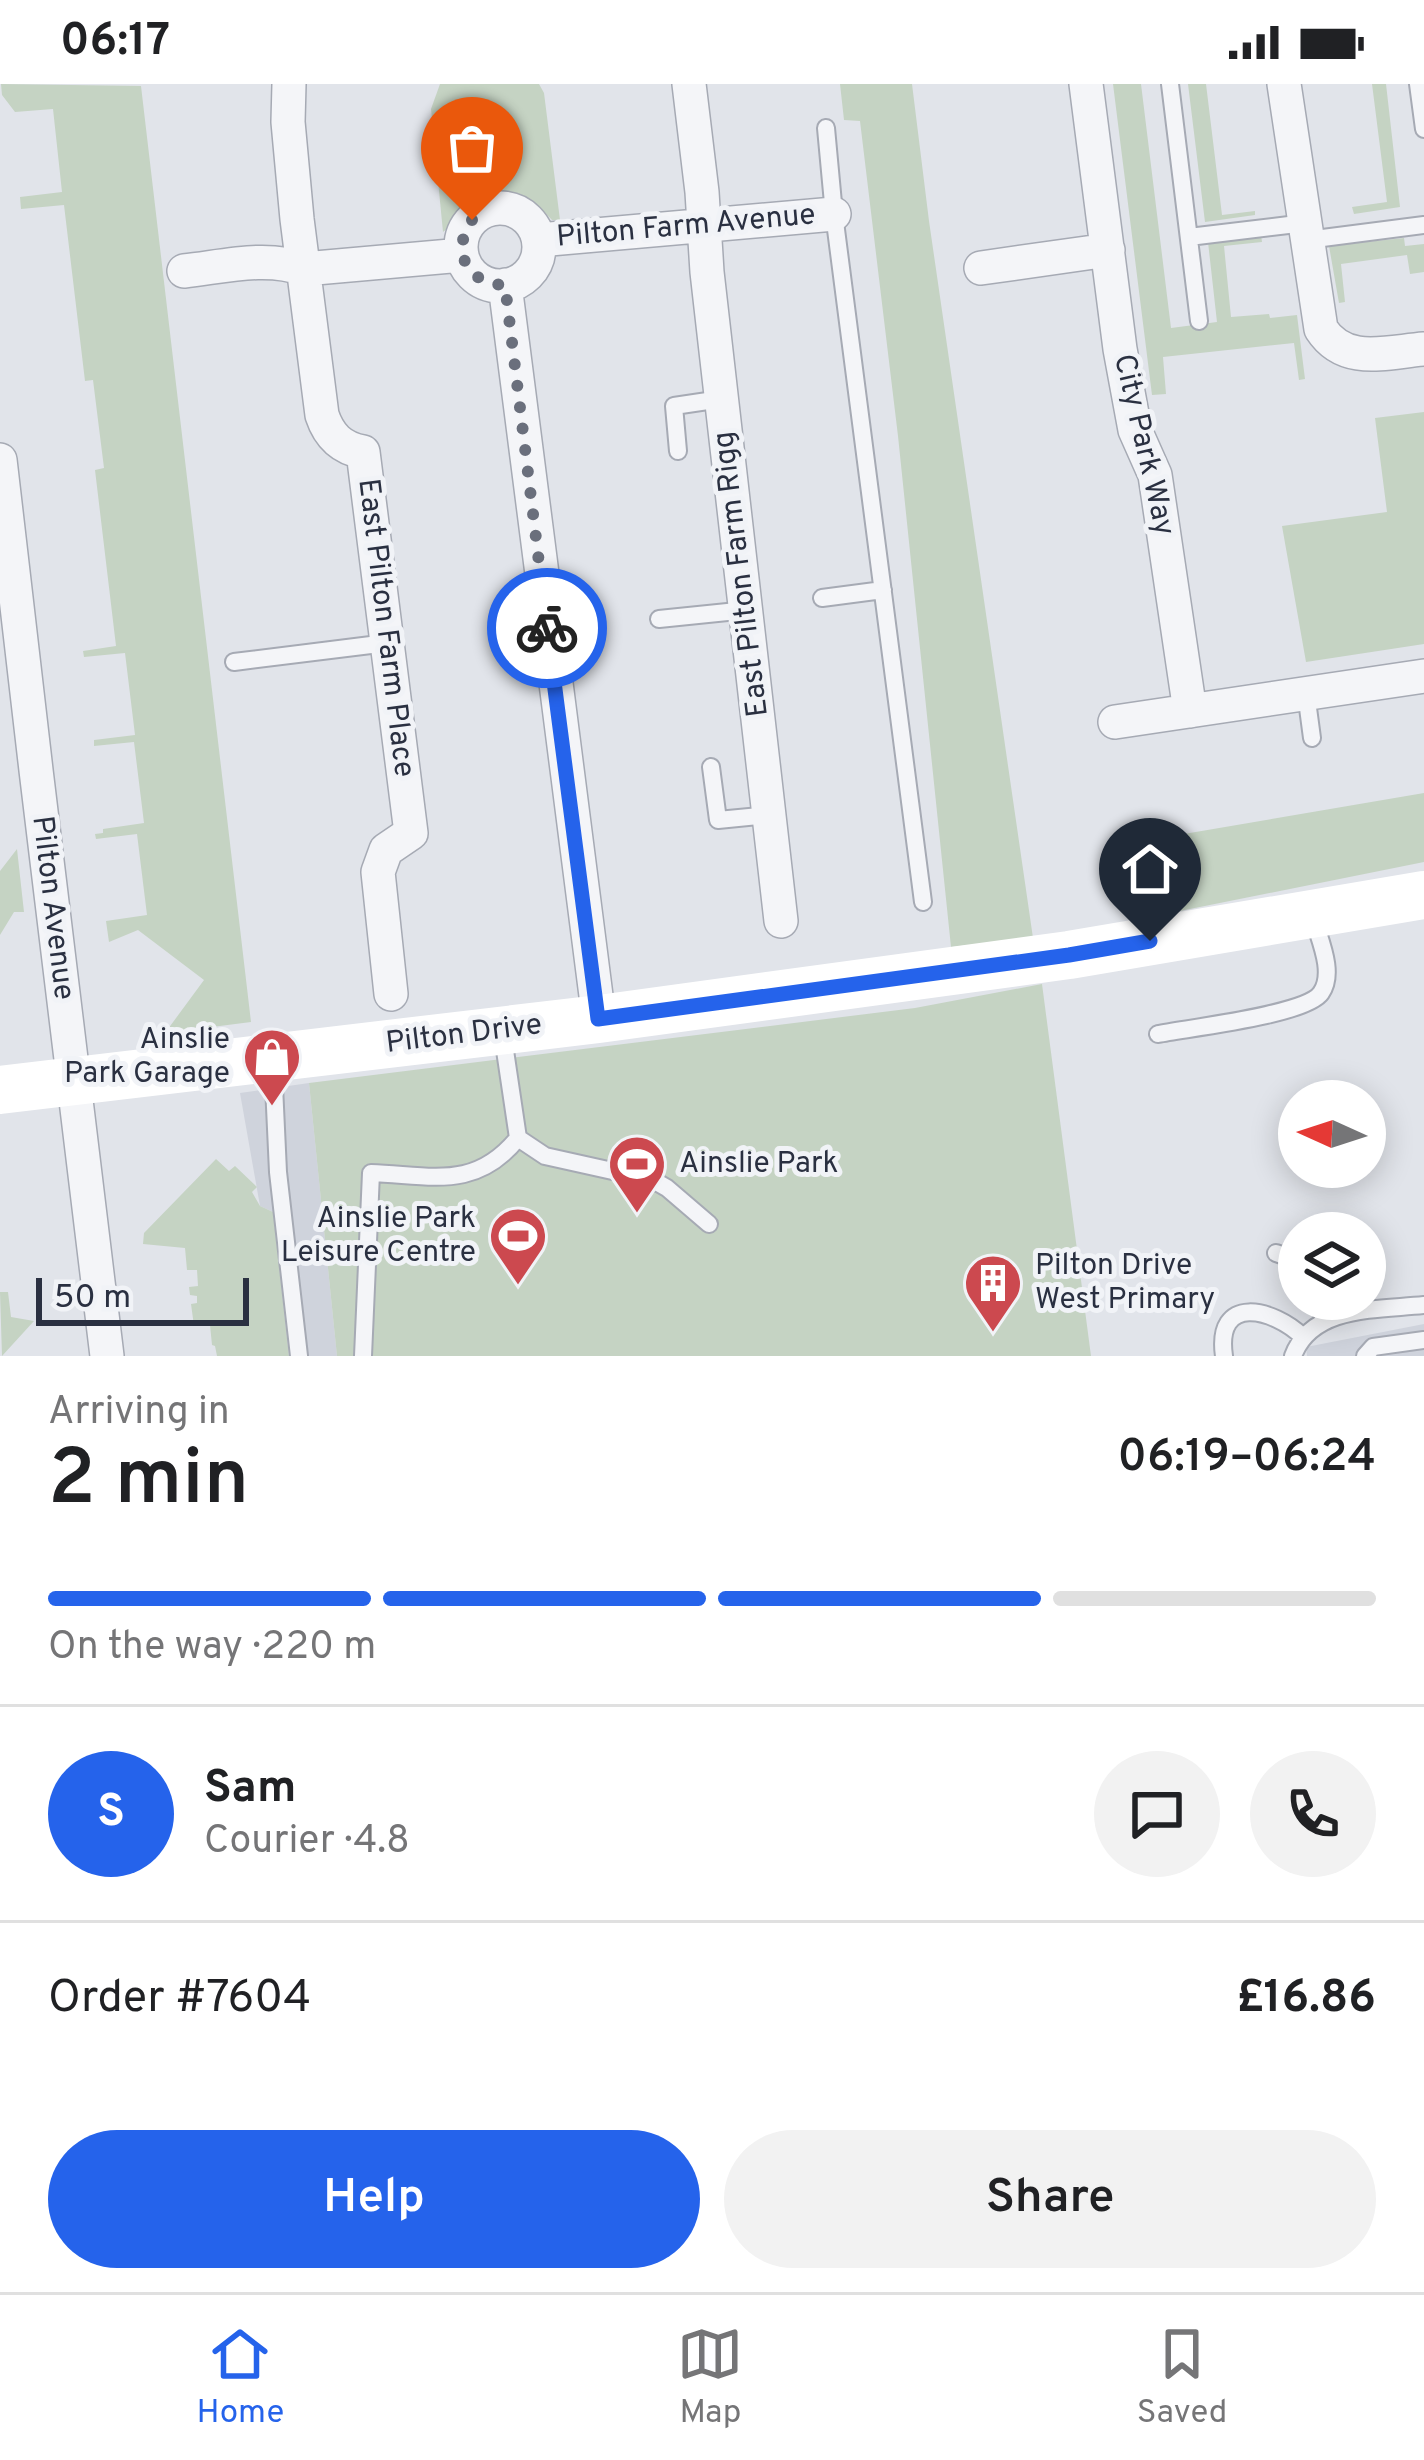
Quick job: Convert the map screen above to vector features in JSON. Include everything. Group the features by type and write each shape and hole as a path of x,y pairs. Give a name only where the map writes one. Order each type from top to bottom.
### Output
{"street":[{"path":"289,84 288,122 304,269"},
{"name":"East Pilton Farm Rigg","path":"689,84 781,921"},
{"name":"City Park Way","path":"1086,84 1120,349 1135,430 1155,475 1190,711"},
{"path":"1284,84 1321,329 1330,343 1349,352 1424,349"},
{"name":"Pilton Farm Avenue","path":"462,255 464,230 481,212 493,208 517,212 527,219 538,241 535,265 517,282 505,285"},
{"name":"Pilton Farm Avenue","path":"538,241 834,214"},
{"path":"981,268 1108,250"},
{"path":"184,272 259,262 304,269 462,255 483,281 505,285 598,1019"},
{"name":"East Pilton Farm Place","path":"304,269 322,415 331,436 363,452 411,832 386,850 378,872 391,994"},
{"name":"Pilton Avenue","path":"0,460 16,758 75,1082 107,1356"},
{"path":"1115,722 1424,676"},
{"name":"Pilton Drive","path":"0,1090 598,1019 1069,955 1424,895"}],"lane":[{"path":"1170,84 1198,321"},
{"path":"1418,84 1424,129"},
{"path":"826,128 923,902"},
{"path":"1189,237 1424,225"},
{"path":"678,451 674,406 722,399"},
{"path":"822,598 883,590"},
{"path":"659,619 746,610"},
{"path":"234,662 387,643"},
{"path":"1306,693 1312,738"},
{"path":"711,767 718,820 769,815"},
{"path":"1158,1034 1288,1011 1314,1000 1326,980 1326,965 1312,914"},
{"path":"502,1030 518,1138 545,1156 653,1180 709,1225"},
{"path":"272,1058 278,1172 299,1356"},
{"path":"363,1356 371,1173 469,1174 496,1160 518,1138"},
{"path":"1386,1309 1424,1304"},
{"path":"1224,1356 1225,1327 1243,1313 1266,1313 1290,1324 1303,1337"},
{"path":"1294,1356 1303,1337 1324,1320"},
{"path":"1365,1356 1373,1347 1424,1340"}],"shaded area":[{"path":"309,1083 337,1356 289,1356 273,1212 260,1206 240,1093"},
{"path":"1424,1324 1424,1356 1307,1356 1306,1347"}],"green space":[{"path":"1,84 141,86 251,1022 165,1033 204,980 138,930 109,942 106,921 147,915 137,834 96,839 95,834 144,823 134,742 94,746 94,740 135,735 125,653 84,657 83,651 116,646 95,470 104,468 93,380 85,381 64,205 21,209 20,197 62,192 53,109 15,112 2,95"},
{"path":"440,84 539,84 560,220 552,220 521,199 497,196 474,203 443,232 431,109"},
{"path":"840,84 912,84 1033,938 951,947 860,121 844,120"},
{"path":"1113,84 1141,84 1171,328 1217,322 1208,242 1261,235 1262,242 1224,246 1231,317 1297,315 1305,379 1299,380 1294,343 1163,357 1166,394 1152,395"},
{"path":"1188,84 1206,84 1222,215 1255,211 1255,215 1205,222"},
{"path":"1372,84 1386,84 1400,207 1354,214 1352,207 1387,202"},
{"path":"1404,238 1405,246 1424,244 1424,272 1410,274 1407,255 1341,264 1345,302 1339,303 1329,246"},
{"path":"1424,412 1424,644 1306,662 1282,526 1387,512 1375,418"},
{"path":"1424,793 1424,862 1150,917 1137,842"},
{"path":"17,849 24,912 14,912 0,935 0,871"},
{"name":"Ainslie Park","path":"1042,984 1091,1356 337,1356 309,1083 915,1008"},
{"path":"216,1159 229,1171 235,1166 257,1187 252,1192 260,1206 273,1212 289,1356 217,1356 210,1325 194,1326 191,1304 197,1303 197,1296 190,1295 189,1287 198,1286 197,1270 187,1270 185,1248 143,1244 144,1233"},
{"path":"0,1292 8,1292 11,1317 34,1321 2,1356"}],"way so far":[{"path":"472,220 461,243 466,266 483,281 505,285 547,628"}],"place":[{"name":"Ainslie Park Garage","path":"272,1108"},
{"name":"Ainslie Park","path":"637,1215"},
{"name":"Ainslie Park Leisure Centre","path":"518,1287"},
{"name":"Pilton Drive West Primary","path":"993,1334"}],"route":[{"path":"547,628 598,1019 1150,941"}]}
